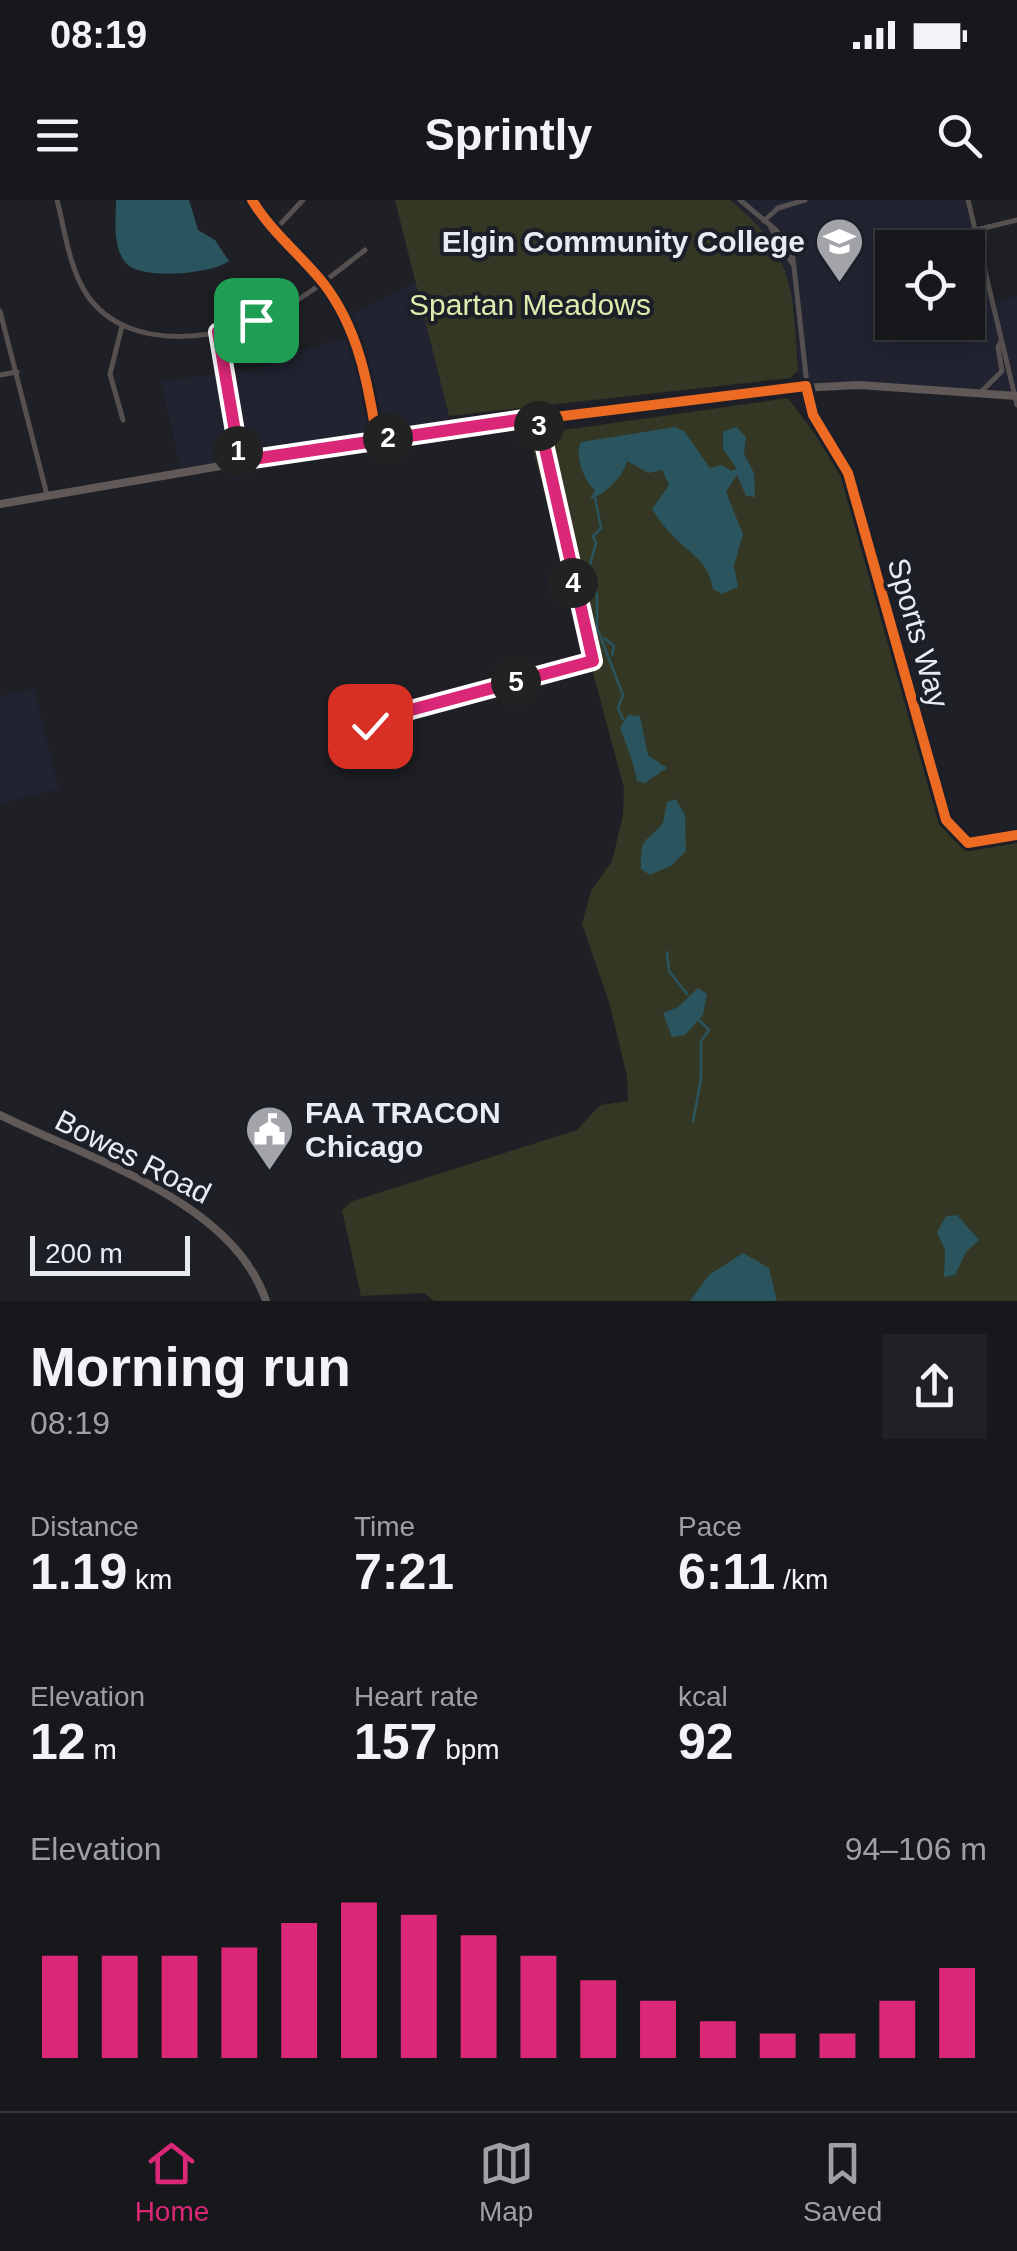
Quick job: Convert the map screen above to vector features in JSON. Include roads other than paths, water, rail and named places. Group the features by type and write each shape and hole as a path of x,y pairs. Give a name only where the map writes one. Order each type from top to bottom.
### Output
{"main road":[{"path":"0,504 377,439 806,386 858,384 1016,398"},
{"name":"Bowes Road","path":"0,1115 209,1220 248,1262 266,1301"}],"street":[{"path":"57,200 84,291 104,315 122,326 165,335 218,332 274,314 365,250"},
{"path":"252,200 322,283 363,362 377,439"},
{"path":"275,230 303,200"},
{"path":"740,200 776,230 793,264 806,386"},
{"path":"764,222 778,208 804,200"},
{"path":"968,200 976,230 1017,220"},
{"path":"985,270 1016,398"},
{"path":"0,311 47,494"},
{"path":"122,326 110,374 122,420"},
{"path":"218,332 240,461"},
{"path":"981,392 1002,372 1001,341"},
{"path":"0,375 17,372"},
{"name":"Sports Way","path":"806,386 813,414 848,472 946,820 968,843 1017,835"},
{"path":"370,741 370,726 381,718 593,661 538,417"}],"waterway":[{"path":"595,498 601,528 593,536 596,543 590,565 597,595 597,628 623,695 618,708 623,719"},
{"path":"604,638 614,646 612,655"},
{"path":"667,952 669,971 687,994"},
{"path":"693,1121 701,1079 701,1041 709,1030 698,1019"}],"place":[{"name":"Elgin Community College","path":"840,284"},
{"name":"FAA TRACON Chicago","path":"270,1172"}],"park label":[{"name":"Spartan Meadows","path":"530,305"}]}
